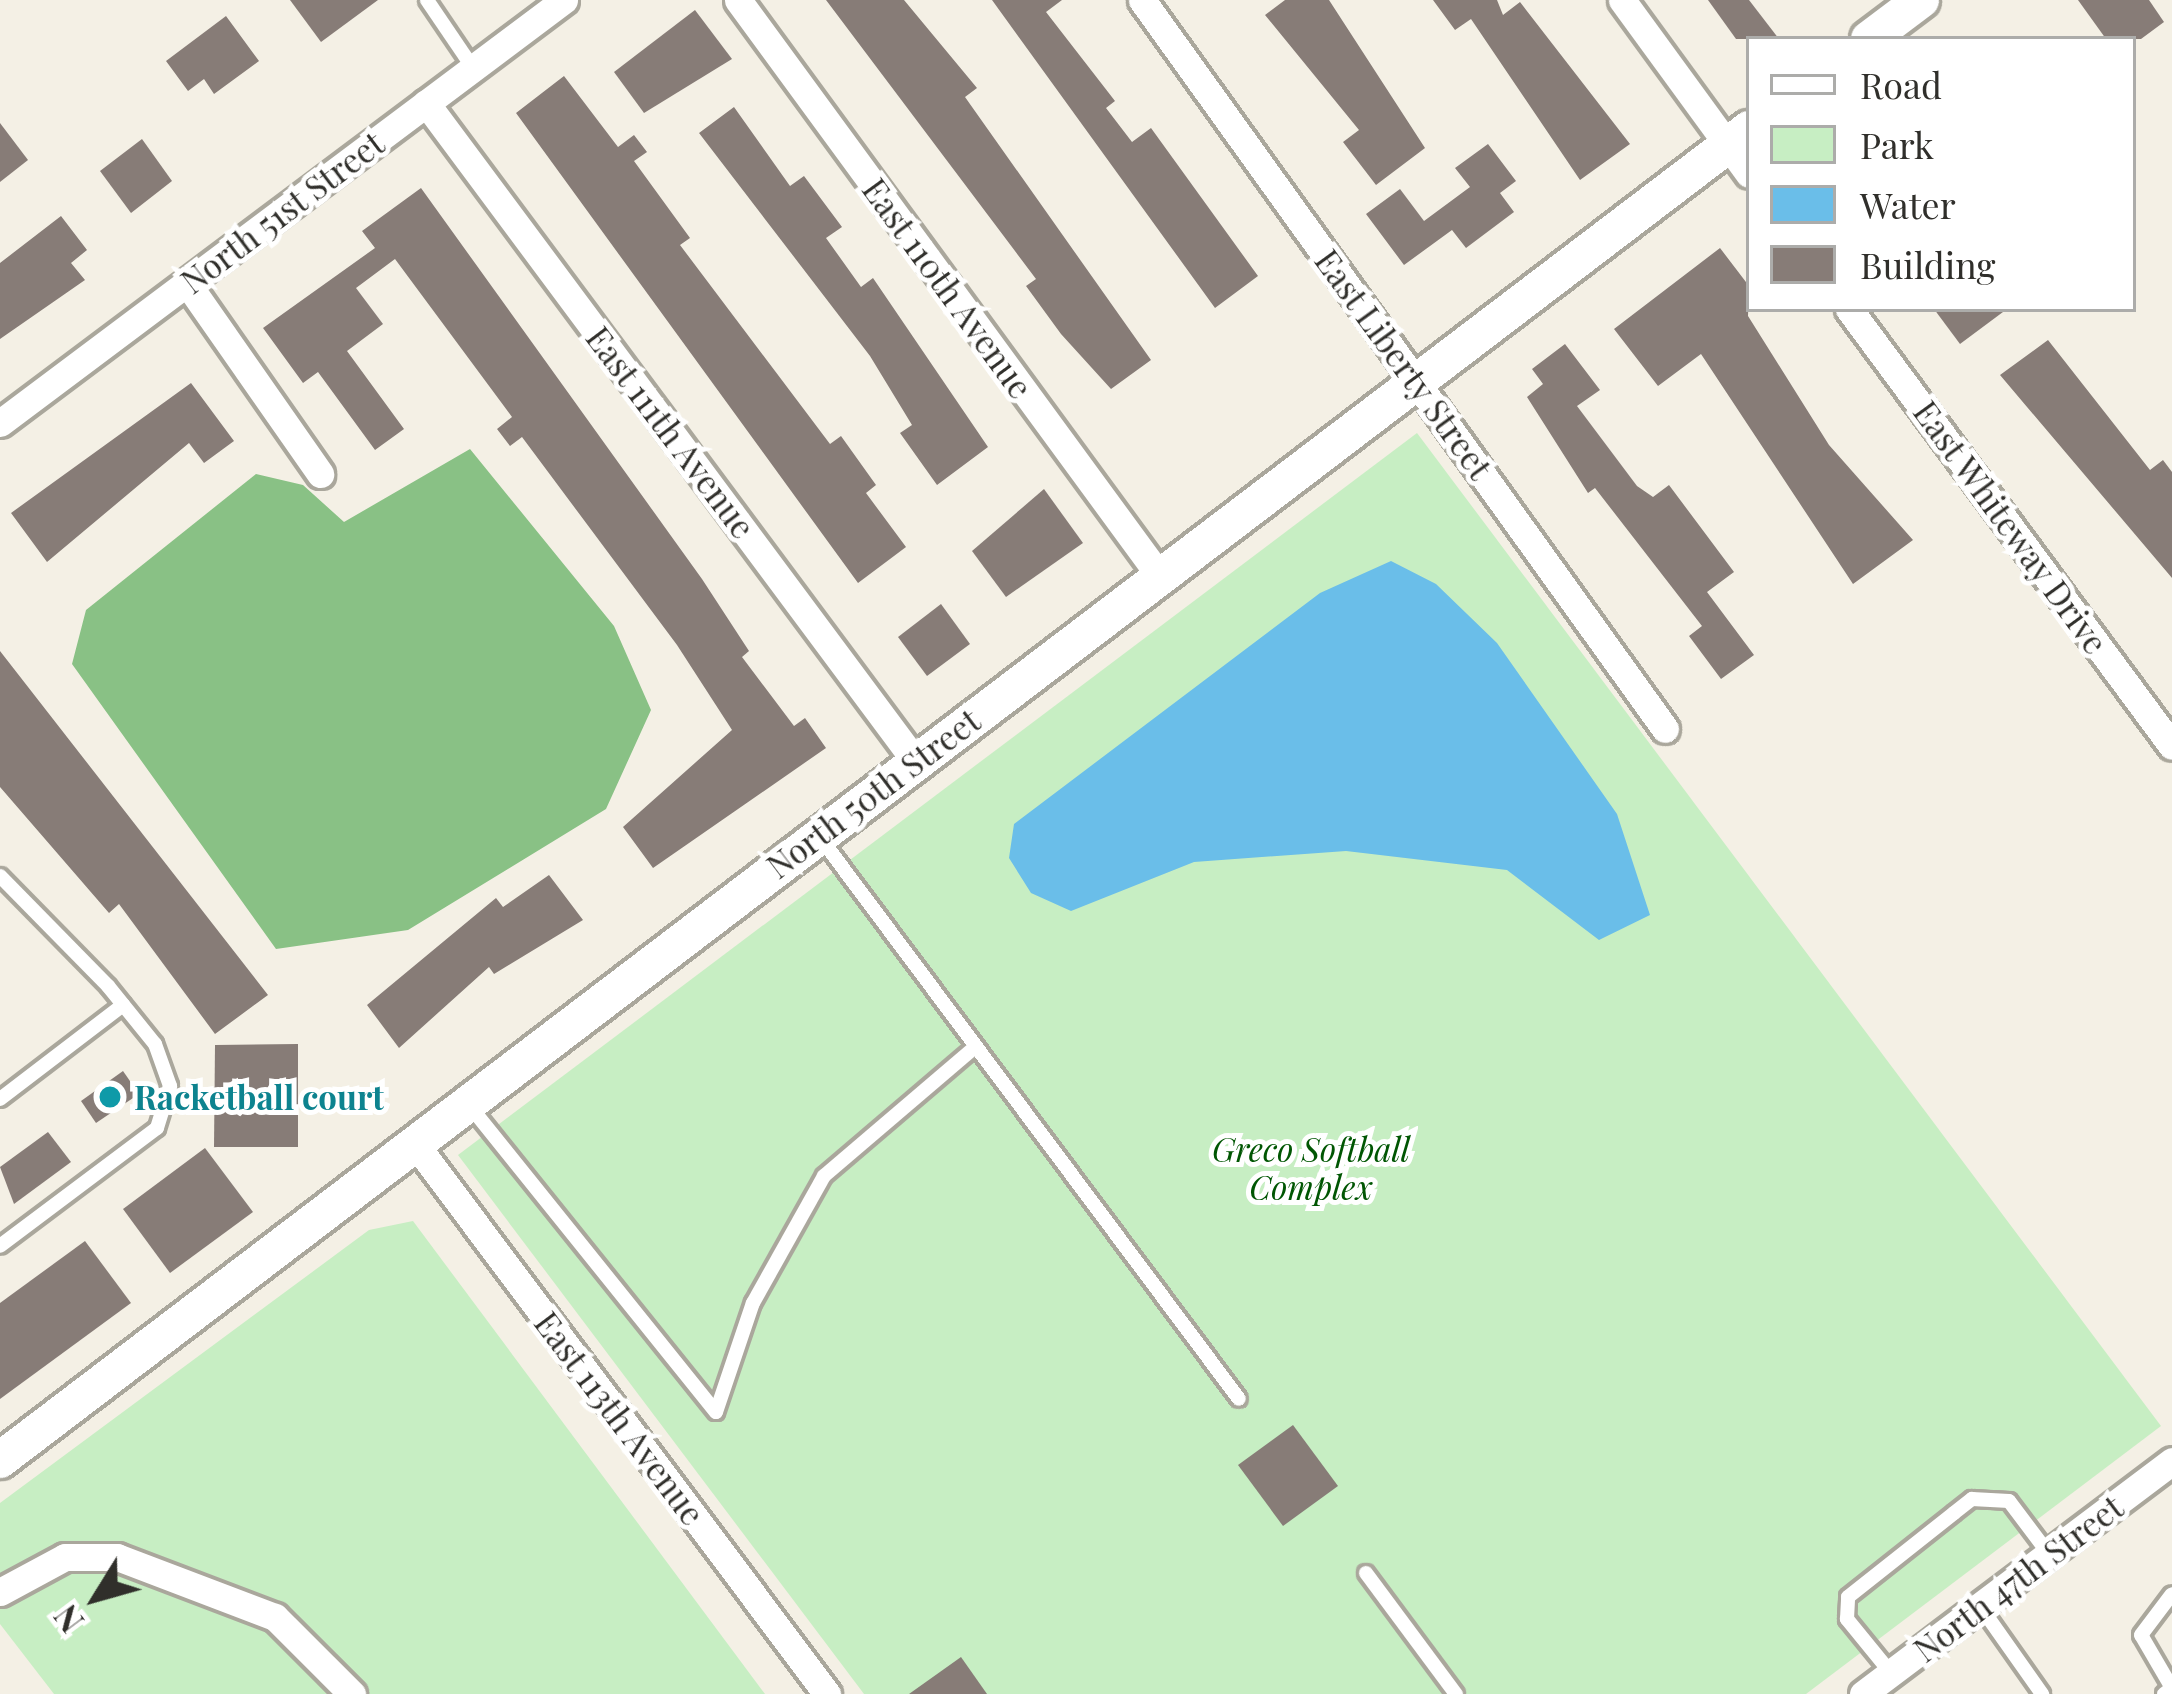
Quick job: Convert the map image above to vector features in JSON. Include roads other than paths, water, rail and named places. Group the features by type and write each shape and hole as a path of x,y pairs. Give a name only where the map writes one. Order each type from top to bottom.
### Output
{"street":[{"name":"North 51st Street","path":"0,423 564,0"},
{"name":"East 110th Avenue","path":"738,0 1159,575"},
{"name":"East Liberty Street","path":"1142,0 1665,729"},
{"path":"1622,0 1742,149"},
{"path":"1873,36 1921,0"},
{"name":"East 111th Avenue","path":"426,103 916,762"},
{"name":"North 50th Street","path":"0,1460 1159,575 1742,149"},
{"path":"187,283 320,474"},
{"name":"East Whiteway Drive","path":"1851,312 2172,746"},
{"name":"East 113th Avenue","path":"413,1142 827,1694"},
{"name":"North 47th Street","path":"1863,1694 2172,1461"},
{"path":"0,1592 65,1557 117,1557 275,1617 352,1694"}],"lane":[{"path":"427,0 473,68"},
{"path":"817,833 1239,1399"},
{"path":"0,876 123,1005 165,1065 157,1128 0,1246"},
{"path":"0,1099 123,1005"},
{"path":"467,1102 716,1412 753,1304 824,1177 975,1047"},
{"path":"1892,1673 1847,1619 1848,1597 1972,1498 2009,1501 2049,1554"},
{"path":"1366,1573 1456,1694"},
{"path":"2164,1694 2172,1688 2141,1635 2172,1594"},
{"path":"1980,1606 2042,1694"}],"water":[{"path":"1391,561 1436,584 1497,643 1617,814 1650,915 1599,940 1507,870 1346,851 1194,862 1071,911 1031,893 1009,858 1014,824 1320,593"}],"place":[{"name":"Racketball court","path":"110,1097"}],"park label":[{"name":"Greco Softball Complex","path":"1311,1168"}]}
